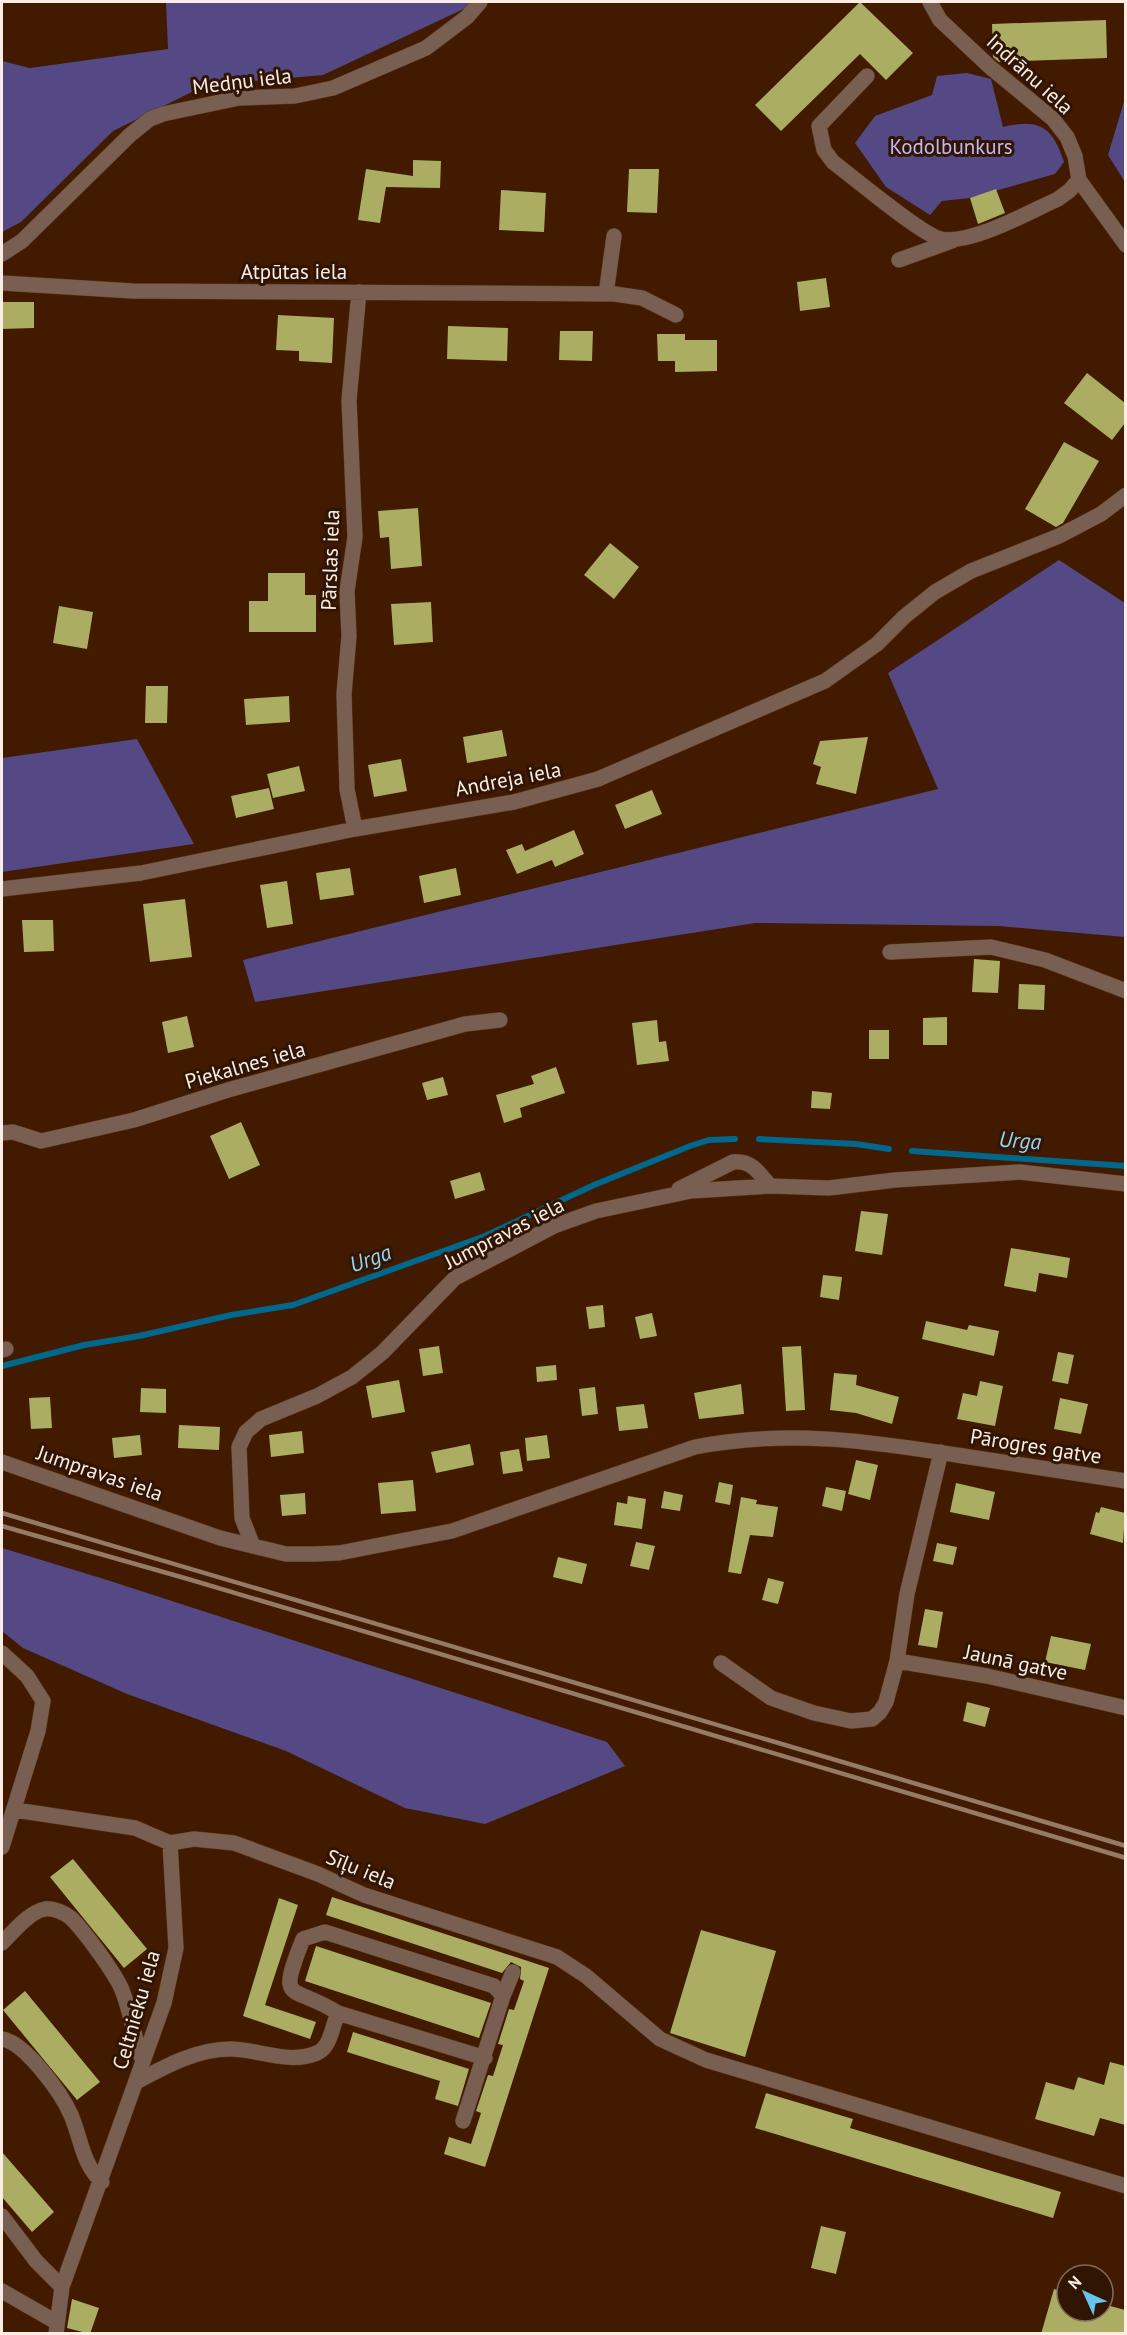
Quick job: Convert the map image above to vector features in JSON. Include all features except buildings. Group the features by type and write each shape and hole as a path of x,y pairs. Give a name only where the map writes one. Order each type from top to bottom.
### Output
{"street":[{"name":"Medņu iela","path":"2,254 22,240 130,135 150,119 238,98 295,96 333,88 426,48 467,17 480,2"},
{"name":"Indrānu iela","path":"930,2 940,20 990,67 1053,119 1067,137 1075,156 1078,180 1125,245"},
{"path":"867,76 819,126 824,150 833,162 920,227 941,239 954,240"},
{"path":"899,260 974,235 1058,199 1078,180"},
{"path":"606,294 614,236"},
{"name":"Atpūtas iela","path":"2,283 133,291 588,293 642,298 676,315"},
{"name":"Pārslas iela","path":"355,829 347,789 344,694 349,636 347,591 355,537 349,400 359,292"},
{"name":"Andreja iela","path":"2,889 141,873 355,829 514,802 598,779 825,681 877,645 904,617 935,592 971,571 1059,536 1101,514 1125,495"},
{"path":"890,952 992,947 1046,960 1125,991"},
{"name":"Piekalnes iela","path":"2,1134 13,1132 41,1141 134,1120 228,1090 433,1033 500,1020"},
{"path":"668,1194 733,1162 741,1161 755,1169 770,1186"},
{"name":"Jumpravas iela","path":"253,1546 242,1518 239,1447 246,1432 261,1419 316,1396 352,1377 382,1353 455,1278 554,1226 596,1211 668,1194 770,1186 829,1188 895,1179 1020,1172 1125,1184"},
{"name":"Jumpravas iela","path":"2,1462 220,1538 286,1554 339,1553 452,1531 695,1447 729,1440 822,1437 941,1452"},
{"path":"721,1663 771,1698 814,1713 851,1721 872,1719 880,1712 886,1702 897,1661 908,1594 941,1452"},
{"name":"Pārogres gatve","path":"941,1452 1125,1481"},
{"path":"2,1653 27,1676 43,1701 38,1731 2,1847"},
{"name":"Jaunā gatve","path":"897,1661 987,1677 1125,1708"},
{"path":"15,1810 135,1828 170,1843"},
{"name":"Sīļu iela","path":"170,1843 194,1839 234,1843 318,1874 364,1895 556,1957 586,1976 660,2039 706,2060 1125,2186"},
{"name":"Celtnieku iela","path":"56,2328 62,2287 102,2182 164,2003 176,1948 170,1843"},
{"path":"2,1943 33,1915 45,1909 58,1910 70,1918 121,1988 131,2016 134,2040 143,2061"},
{"path":"485,2058 338,2013 297,1995 290,1988 289,1979 303,1939 325,1932 494,1986 503,1996"},
{"path":"463,2121 503,1996 513,1972"},
{"path":"138,2081 186,2058 216,2050 240,2049 298,2058 318,2053 327,2045 338,2013"},
{"path":"2,2039 10,2040 28,2056 57,2092 70,2113 85,2159 102,2182"},
{"path":"2,2216 36,2261 62,2287"},
{"path":"2,2291 56,2328"}],"green space":[{"path":"166,2 470,2 470,6 323,75 206,85 113,131 21,222 2,232 2,61 30,68 168,49"},
{"name":"Kodolbunkurs","path":"967,73 991,79 1003,127 1027,124 1043,128 1055,141 1064,162 1055,174 970,198 942,201 930,215 886,187 855,143 875,116 932,95 937,76"},
{"path":"1125,98 1125,182 1108,155"},
{"path":"1059,560 1125,603 1125,937 999,926 755,923 255,1002 243,960 938,789 888,673"},
{"path":"137,739 194,844 2,872 2,758"},
{"path":"2,1548 607,1742 625,1766 485,1824 405,1808 286,1751 127,1694 23,1648 2,1631"}],"waterway":[{"name":"Urga","path":"2,1366 84,1345 139,1336 231,1315 293,1305 485,1236 594,1185 690,1146 709,1140 735,1139"},
{"name":"Urga","path":"759,1139 856,1144 889,1149"},
{"name":"Urga","path":"912,1151 1126,1166"}],"railway":[{"path":"2,1513 1126,1846"},
{"path":"2,1526 188,1579 1126,1858"}]}
